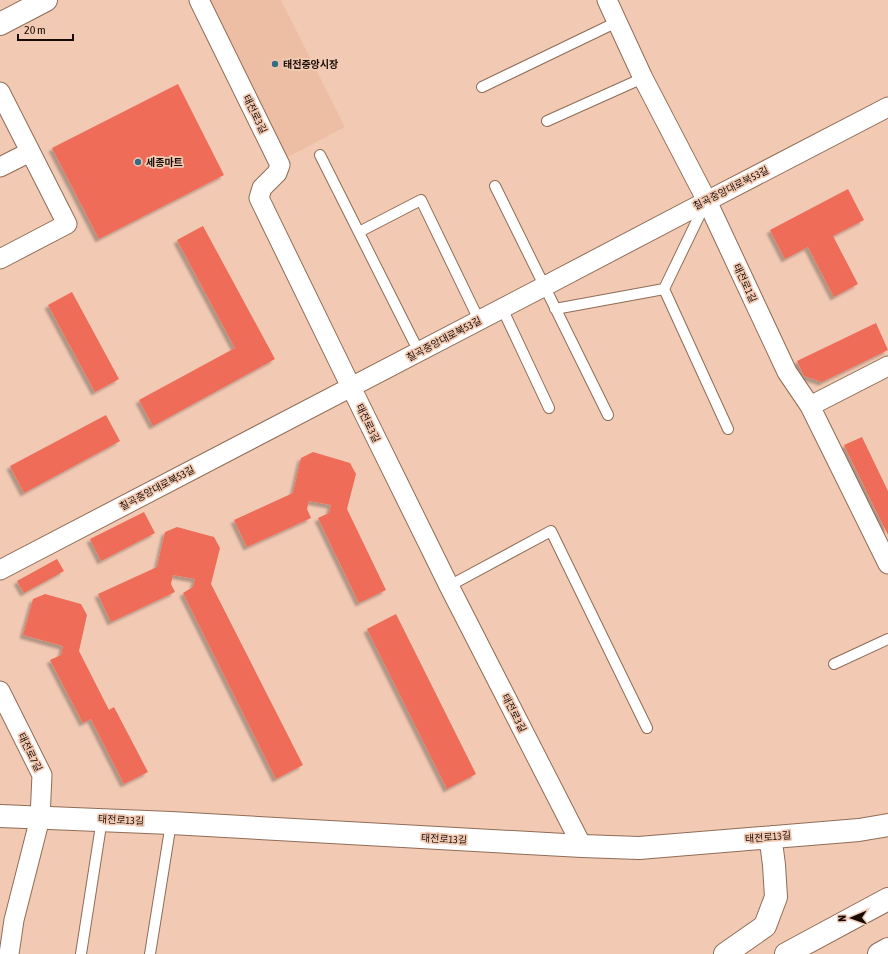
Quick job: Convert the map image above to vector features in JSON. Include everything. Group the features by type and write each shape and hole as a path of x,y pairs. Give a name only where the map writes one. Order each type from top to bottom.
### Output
{"main road":[{"path":"0,24 38,2"},
{"name":"태전로13길","path":"0,816 102,819 639,848 859,830 888,825"},
{"path":"725,954 765,926 768,919 776,897 774,865 770,842 772,837"},
{"path":"786,954 888,899"},
{"path":"879,954 888,949"}],"street":[{"name":"태전로3길","path":"200,0 280,166 277,173 262,188 259,198 350,387 449,586 582,846"},
{"name":"태전로1길","path":"607,0 643,78 707,201 787,372 810,406 888,564"},
{"path":"0,92 67,224 0,259"},
{"name":"칠곡중앙대로북53길","path":"0,570 888,107"},
{"path":"0,168 30,152"},
{"path":"810,406 888,366"},
{"name":"태전로7길","path":"0,691 42,775 40,818 14,920 9,954"}],"lane":[{"path":"482,87 617,22"},
{"path":"547,121 643,78"},
{"path":"320,155 419,352"},
{"path":"495,186 608,415"},
{"path":"359,232 421,200 479,320"},
{"path":"664,289 707,201"},
{"path":"555,309 664,289"},
{"path":"664,289 728,429"},
{"path":"502,308 549,408"},
{"path":"449,586 551,531 647,728"},
{"path":"834,664 888,639"},
{"path":"81,954 102,819"},
{"path":"150,954 171,823"}],"shaded area":[{"name":"태전중앙시장","path":"205,0 281,0 345,127 284,159"}],"building":[{"name":"세종마트","path":"178,84 224,175 99,239 52,148"},
{"path":"848,189 864,220 833,236 858,284 834,297 808,247 785,259 770,230"},
{"path":"203,226 275,359 153,426 139,400 235,348 177,240"},
{"path":"72,292 119,379 95,392 48,305"},
{"path":"876,323 888,350 822,382 804,376 797,361"},
{"path":"106,415 120,441 24,493 10,466"},
{"path":"862,437 888,491 888,535 844,445"},
{"path":"313,452 350,463 356,474 347,509 386,590 359,603 318,518 329,513 331,505 309,501 307,509 311,518 247,547 234,520 293,493 301,458"},
{"path":"144,512 155,533 101,561 90,539"},
{"path":"177,527 214,537 220,548 211,584 303,765 276,779 183,593 193,587 195,579 173,575 171,584 175,592 111,622 98,594 157,567 165,532"},
{"path":"57,559 64,571 24,593 17,581"},
{"path":"45,594 81,604 87,615 79,651 109,710 114,707 148,772 124,784 91,719 83,723 50,660 61,655 63,646 23,635 33,599"},
{"path":"396,614 476,774 447,789 367,629"}],"place":[{"name":"태전중앙시장","path":"275,64"},
{"name":"세종마트","path":"138,162"}]}
